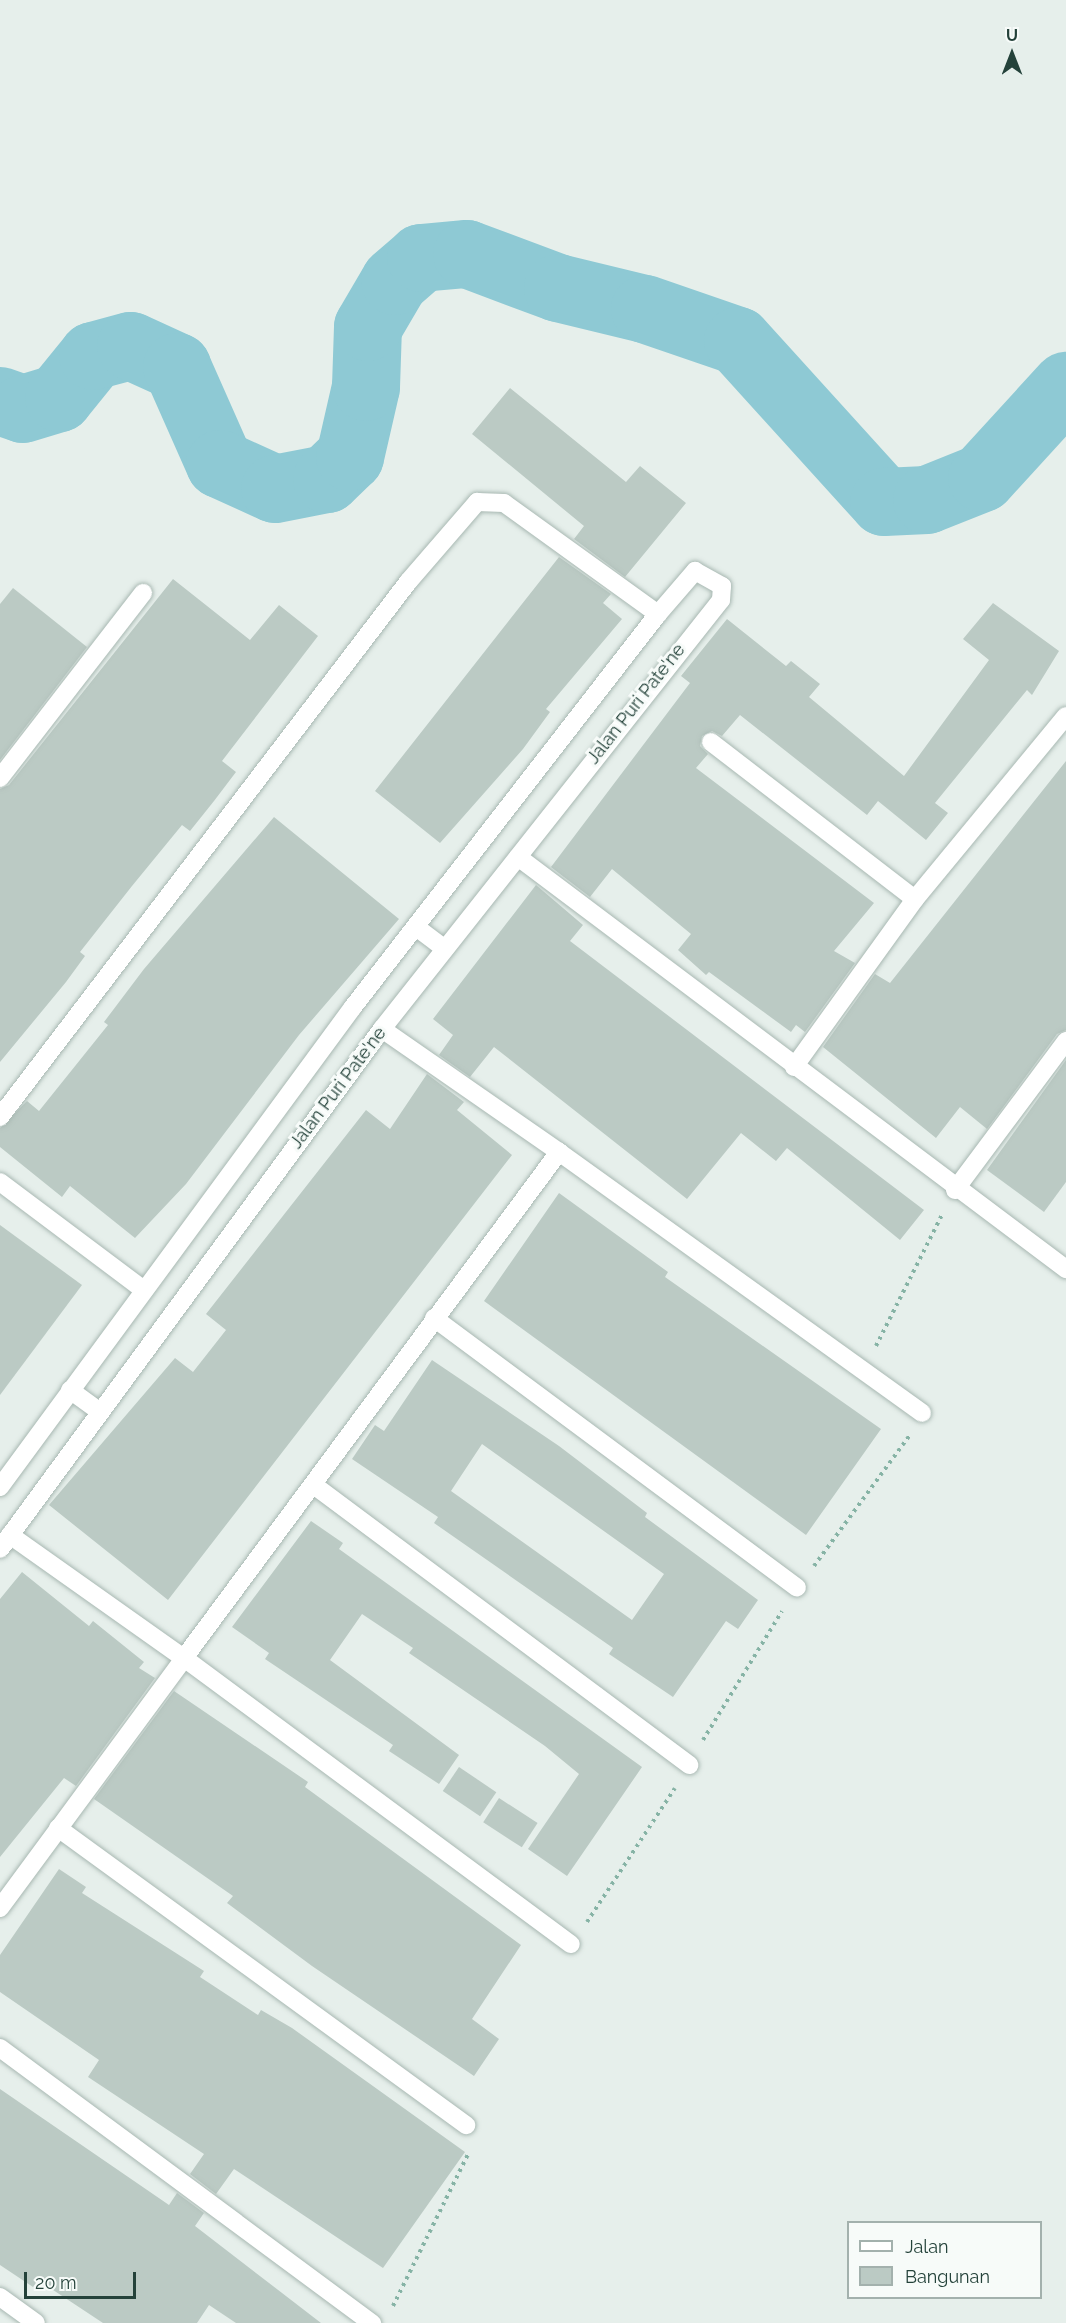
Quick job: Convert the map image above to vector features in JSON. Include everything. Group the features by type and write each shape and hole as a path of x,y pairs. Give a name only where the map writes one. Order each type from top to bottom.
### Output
{"street":[{"path":"0,1117 408,582 477,502 498,500 538,524 658,614"},
{"name":"Jalan Puri Pate'ne","path":"0,1487 144,1290 416,927 658,614 692,573 702,571 725,591 382,1029 5,1542"},
{"path":"0,778 143,593"},
{"path":"794,1067 915,899 1066,716"},
{"path":"711,742 915,899"},
{"path":"518,857 955,1190 1066,1269"},
{"path":"416,927 445,949"},
{"path":"382,1029 559,1152 922,1413"},
{"path":"955,1190 1066,1041"},
{"path":"0,1908 184,1658 315,1486 434,1318 559,1152"},
{"path":"0,1182 144,1290"},
{"path":"434,1318 797,1588"},
{"path":"70,1390 100,1412"},
{"path":"315,1486 689,1765"},
{"path":"5,1542 184,1658 571,1944"},
{"path":"58,1828 466,2125"},
{"path":"0,2048 372,2323"},
{"path":"0,2297 36,2323"}],"path":[{"path":"864,1371 955,1190"},
{"path":"571,1944 689,1765 745,1666 797,1588 922,1413"},
{"path":"390,2313 471,2146 466,2125"}],"building":[{"path":"510,388 626,482 640,466 686,503 625,577 574,539 584,526 472,434"},
{"path":"559,557 611,594 603,603 622,619 546,709 550,712 523,749 440,843 375,791"},
{"path":"173,579 250,640 279,605 318,636 222,761 236,772 190,831 182,825 132,886 80,952 85,956 66,982 0,1062 0,789 9,785"},
{"path":"13,588 87,647 0,760 0,604"},
{"path":"993,603 1059,651 1032,695 1027,690 935,803 948,813 926,840 878,801 867,815 740,715 722,736 712,731 702,736 700,746 708,754 696,768 874,903 834,951 855,963 805,1032 796,1025 791,1032 709,972 706,975 678,950 691,934 612,869 590,897 551,867 690,683 681,676 727,619 786,666 791,661 820,684 809,697 904,776 989,660 963,639"},
{"path":"1066,761 1066,1030 1057,1034 987,1129 960,1107 936,1138 823,1047 875,974 890,983"},
{"path":"274,817 399,919 299,1035 186,1184 135,1238 70,1186 62,1197 0,1147 0,1128 27,1101 39,1111 108,1025 104,1022 144,969"},
{"path":"536,885 583,925 570,941 924,1210 900,1240 787,1148 776,1161 741,1133 687,1199 494,1047 470,1077 439,1055 453,1035 433,1019"},
{"path":"1066,1060 1066,1182 1044,1212 987,1170"},
{"path":"427,1074 464,1102 457,1110 512,1155 168,1600 49,1505 175,1358 193,1372 226,1330 206,1314 366,1110 390,1129"},
{"path":"559,1193 668,1272 665,1277 881,1429 806,1535 484,1301"},
{"path":"0,1225 82,1285 0,1395"},
{"path":"432,1360 559,1446 647,1513 645,1517 758,1600 738,1629 726,1621 673,1697 609,1654 613,1648 434,1523 438,1517 352,1459 375,1425 384,1431","holes":["482,1444 664,1574 632,1620 451,1491"]},
{"path":"311,1521 343,1543 339,1549 642,1767 567,1876 528,1849 579,1774 545,1746 409,1653 413,1648 362,1614 330,1660 459,1755 439,1784 389,1751 393,1745 265,1659 269,1653 232,1627"},
{"path":"22,1572 89,1626 93,1621 144,1662 139,1668 155,1678 76,1786 64,1778 0,1857 0,1599"},
{"path":"174,1691 308,1782 305,1787 521,1945 472,2019 499,2039 474,2076 312,1966 227,1903 233,1896 94,1799"},
{"path":"459,1767 496,1792 480,1816 443,1791"},
{"path":"499,1798 538,1823 522,1847 483,1822"},
{"path":"59,1869 86,1887 82,1893 204,1971 200,1977 258,2015 261,2010 292,2028 465,2152 383,2268 234,2169 216,2194 190,2174 204,2154 88,2077 99,2060 0,1992 0,1955"},
{"path":"0,2089 169,2205 177,2193 204,2213 195,2226 321,2323 236,2323 209,2305 197,2323 103,2323 38,2280 33,2287 0,2265"}],"waterway":[{"path":"0,401 23,409 59,398 93,356 131,346 177,367 220,464 275,489 327,479 350,457 366,387 368,327 395,281 421,258 467,254 558,288 645,309 738,341 884,502 927,500 982,478 1066,386"}]}
